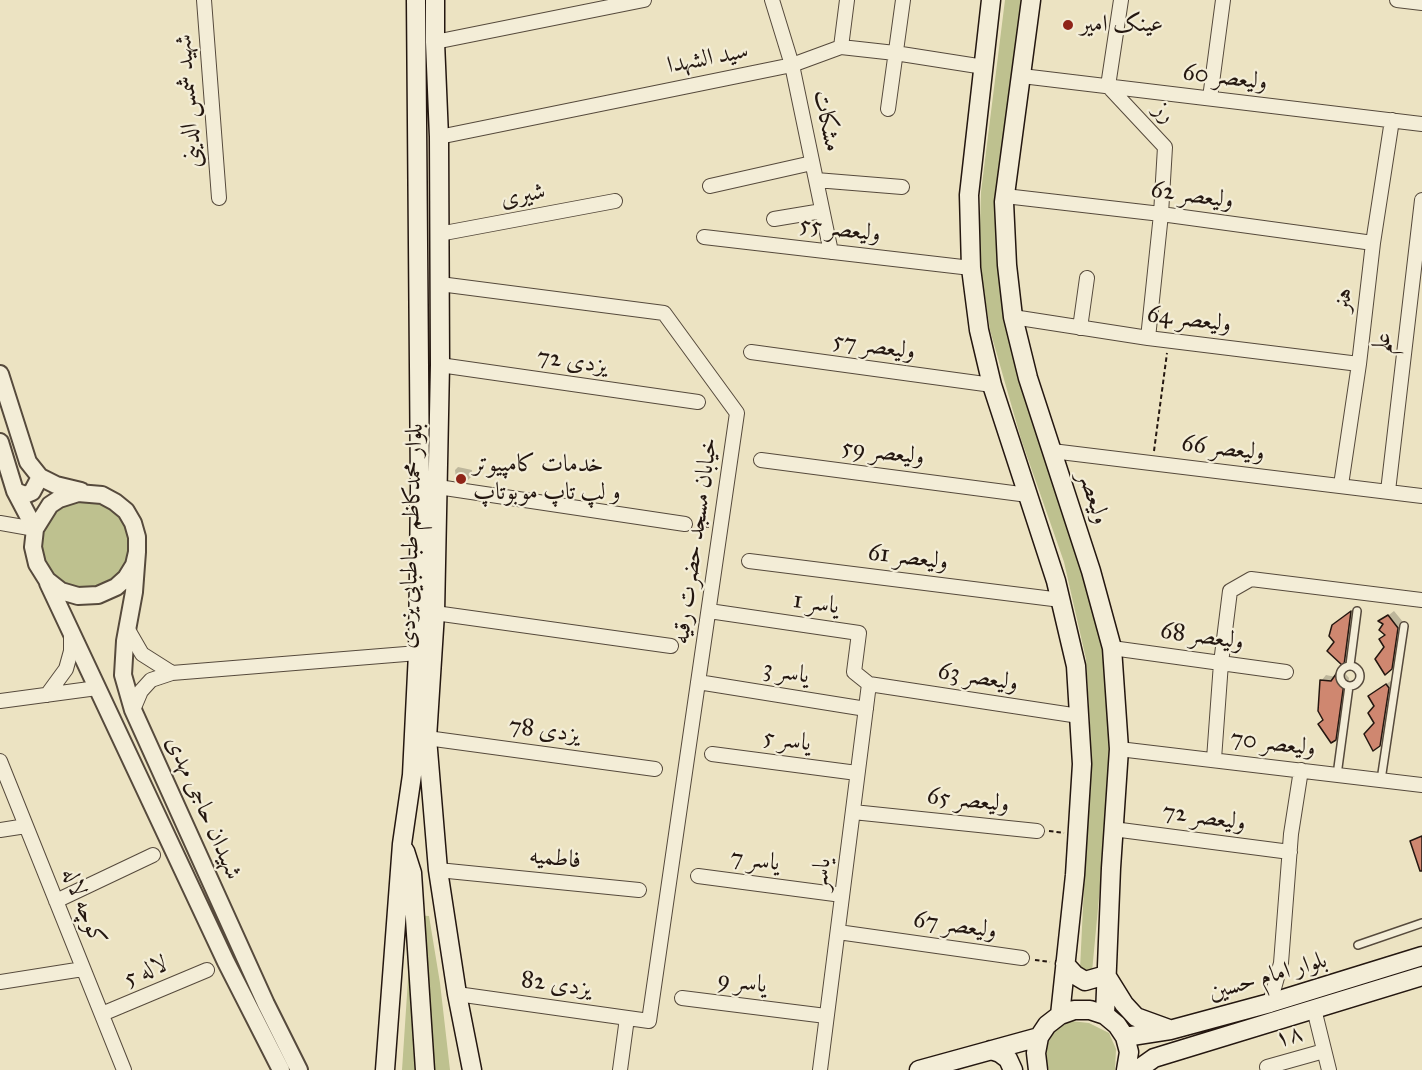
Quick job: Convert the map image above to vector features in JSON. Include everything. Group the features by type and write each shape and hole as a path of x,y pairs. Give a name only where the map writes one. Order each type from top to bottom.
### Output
{"main road":[{"name":"بلوار محمدکاظم طباطبایی یزدی","path":"385,1070 402,844 412,775 418,653 420,488 416,0"},
{"name":"بلوار محمدکاظم طباطبایی یزدی","path":"435,0 440,137 440,365 435,614 427,738 438,870 471,1069"},
{"path":"992,0 969,195 971,268 979,330 992,386 1061,600 1076,666 1082,764 1079,834 1060,1015"},
{"name":"ولیعصر","path":"1031,0 1005,196 1007,265 1013,317 1028,378 1091,571 1112,648 1119,749 1105,1015"},
{"path":"402,844 412,873 425,1070"},
{"name":"بلوار امام حسین","path":"1125,1038 1163,1031 1270,1003 1422,956"},
{"path":"1065,964 1075,975 1085,981 1106,975 1124,1004 1136,1017 1163,1031 1154,1041 1157,1048 1167,1054"},
{"name":"بلوار امام حسین","path":"1137,1070 1154,1058 1422,976"},
{"path":"1038,1070 1036,1053 1039,1037 1047,1025 1060,1015 1074,1010 1090,1010 1105,1015 1117,1025 1125,1038 1129,1052 1126,1070"},
{"path":"919,1070 1039,1037"},
{"path":"991,1050 1008,1059 1013,1070"}],"street":[{"name":"شهید شمس الدینی","path":"204,0 219,198"},
{"path":"435,42 644,0"},
{"name":"مشکات","path":"772,0 792,65 831,252"},
{"path":"841,47 847,0"},
{"path":"888,109 903,0"},
{"path":"1108,86 1121,0"},
{"path":"1210,99 1223,0"},
{"path":"1397,0 1422,3"},
{"name":"سید الشهدا","path":"440,137 792,65 841,47 984,67"},
{"name":"ولیعصر 60","path":"1022,76 1422,124"},
{"name":"رز","path":"1108,86 1165,147 1161,214 1148,338"},
{"name":"هنر","path":"1341,485 1392,120"},
{"path":"710,186 812,163"},
{"path":"816,180 902,187"},
{"name":"ولیعصر 62","path":"1005,196 1161,214 1373,243"},
{"name":"شیری","path":"439,234 615,201"},
{"name":"علم","path":"1388,491 1422,201"},
{"path":"774,219 822,211"},
{"name":"ولیعصر 55","path":"704,237 971,268"},
{"path":"1080,328 1087,278"},
{"name":"خیابان مسجد حضرت رقیه","path":"440,284 664,314 737,413 649,1021"},
{"name":"ولیعصر 64","path":"1013,317 1169,341 1359,364"},
{"name":"ولیعصر 57","path":"751,352 992,386"},
{"name":"یزدی 72","path":"440,365 698,402"},
{"path":"0,374 28,462 40,477 56,485 102,495 126,511 133,524 137,537 137,552 134,565 126,578 116,587 98,595 78,596 61,591 47,580 37,564 33,547 35,529 50,505 59,499 88,492"},
{"path":"0,442 15,491 35,529"},
{"name":"ولیعصر 66","path":"1052,452 1422,496"},
{"name":"ولیعصر 59","path":"761,460 1028,495"},
{"path":"15,491 25,495 32,492 40,477"},
{"path":"438,487 685,524"},
{"path":"0,523 35,529"},
{"name":"شهیدان حاجی مهدی","path":"137,552 123,675 132,710 266,1004 299,1070"},
{"name":"ولیعصر 61","path":"749,561 1061,600"},
{"path":"1214,759 1221,663 1230,591 1251,579 1422,600"},
{"name":"شهیدان حاجی مهدی","path":"47,580 226,962 282,1070"},
{"name":"یاسر 1","path":"709,611 859,633 854,672 870,684"},
{"path":"435,614 671,646"},
{"path":"127,628 142,654 172,673"},
{"path":"47,694 66,669 71,651 71,632"},
{"name":"ولیعصر 68","path":"1112,648 1286,672"},
{"path":"132,710 141,691 151,680 172,673 418,653"},
{"name":"یاسر 3","path":"698,682 866,708"},
{"name":"ولیعصر 63","path":"870,684 1079,716"},
{"name":"یاسر","path":"820,1070 870,684"},
{"path":"0,701 97,688"},
{"name":"یزدی 78","path":"427,738 655,769"},
{"name":"ولیعصر 70","path":"1119,749 1422,785"},
{"name":"یاسر 5","path":"712,754 857,773"},
{"name":"کوچه لاله","path":"0,761 124,1070"},
{"path":"1270,1003 1281,963 1290,852 1300,770"},
{"name":"ولیعصر 65","path":"853,812 1038,831"},
{"path":"0,830 26,826"},
{"name":"ولیعصر 72","path":"1113,829 1290,852"},
{"path":"56,901 153,855"},
{"name":"فاطمیه","path":"438,870 639,890"},
{"name":"یاسر 7","path":"698,876 842,894"},
{"name":"ولیعصر 67","path":"838,932 1022,958"},
{"path":"0,982 83,969"},
{"name":"لاله 5","path":"102,1014 207,970"},
{"name":"یزدی 82","path":"457,994 649,1021"},
{"name":"یاسر 9","path":"682,998 826,1016"},
{"path":"1314,1009 1329,1070"},
{"path":"620,1070 627,1018"},
{"name":"۱۸","path":"1267,1067 1324,1051"}],"lane":[{"path":"1350,665 1357,611"},
{"path":"1381,780 1404,626"},
{"path":"1350,665 1359,669 1361,679 1354,686 1342,682 1340,673 1342,669 1350,665"},
{"path":"1338,775 1349,686"},
{"path":"1358,945 1422,923"}],"path":[{"path":"1152,463 1169,341"},
{"path":"685,524 721,528"},
{"name":"ولیعصر 65","path":"1038,831 1079,834"},
{"name":"ولیعصر 67","path":"1022,958 1065,964"}],"green space":[{"path":"1005,0 1023,0 997,232 1088,584 1104,659 1110,750 1107,812 1092,972 1087,974 1080,969 1091,742 1086,659 1064,562 1021,439 990,330 979,258 981,192"},
{"path":"89,497 121,514 131,533 129,562 118,580 93,592 47,580 38,550 43,524 54,509"},
{"path":"414,915 429,916 440,983 450,1070 402,1070"},
{"path":"1071,1021 1089,1023 1109,1033 1116,1049 1115,1070 1049,1070 1046,1063 1047,1045 1055,1030"}],"building":[{"path":"1351,611 1343,666 1327,651 1334,642 1329,636 1332,625"},
{"path":"1388,615 1398,628 1392,669 1385,675 1375,659 1384,647 1379,639 1385,635 1379,630 1383,624 1378,621"},
{"path":"1336,674 1344,683 1336,740 1331,743 1318,724 1323,720 1318,711 1320,680 1331,681"},
{"path":"1386,684 1389,688 1380,746 1373,751 1364,734 1374,723 1368,713 1374,706 1368,696"},
{"path":"1422,836 1422,871 1420,871 1410,841"}],"place":[{"name":"عینک امیر","path":"1068,25"},
{"name":"خدمات کامپیوتر و لپ تاپ موبوتاپ","path":"461,479"}]}
